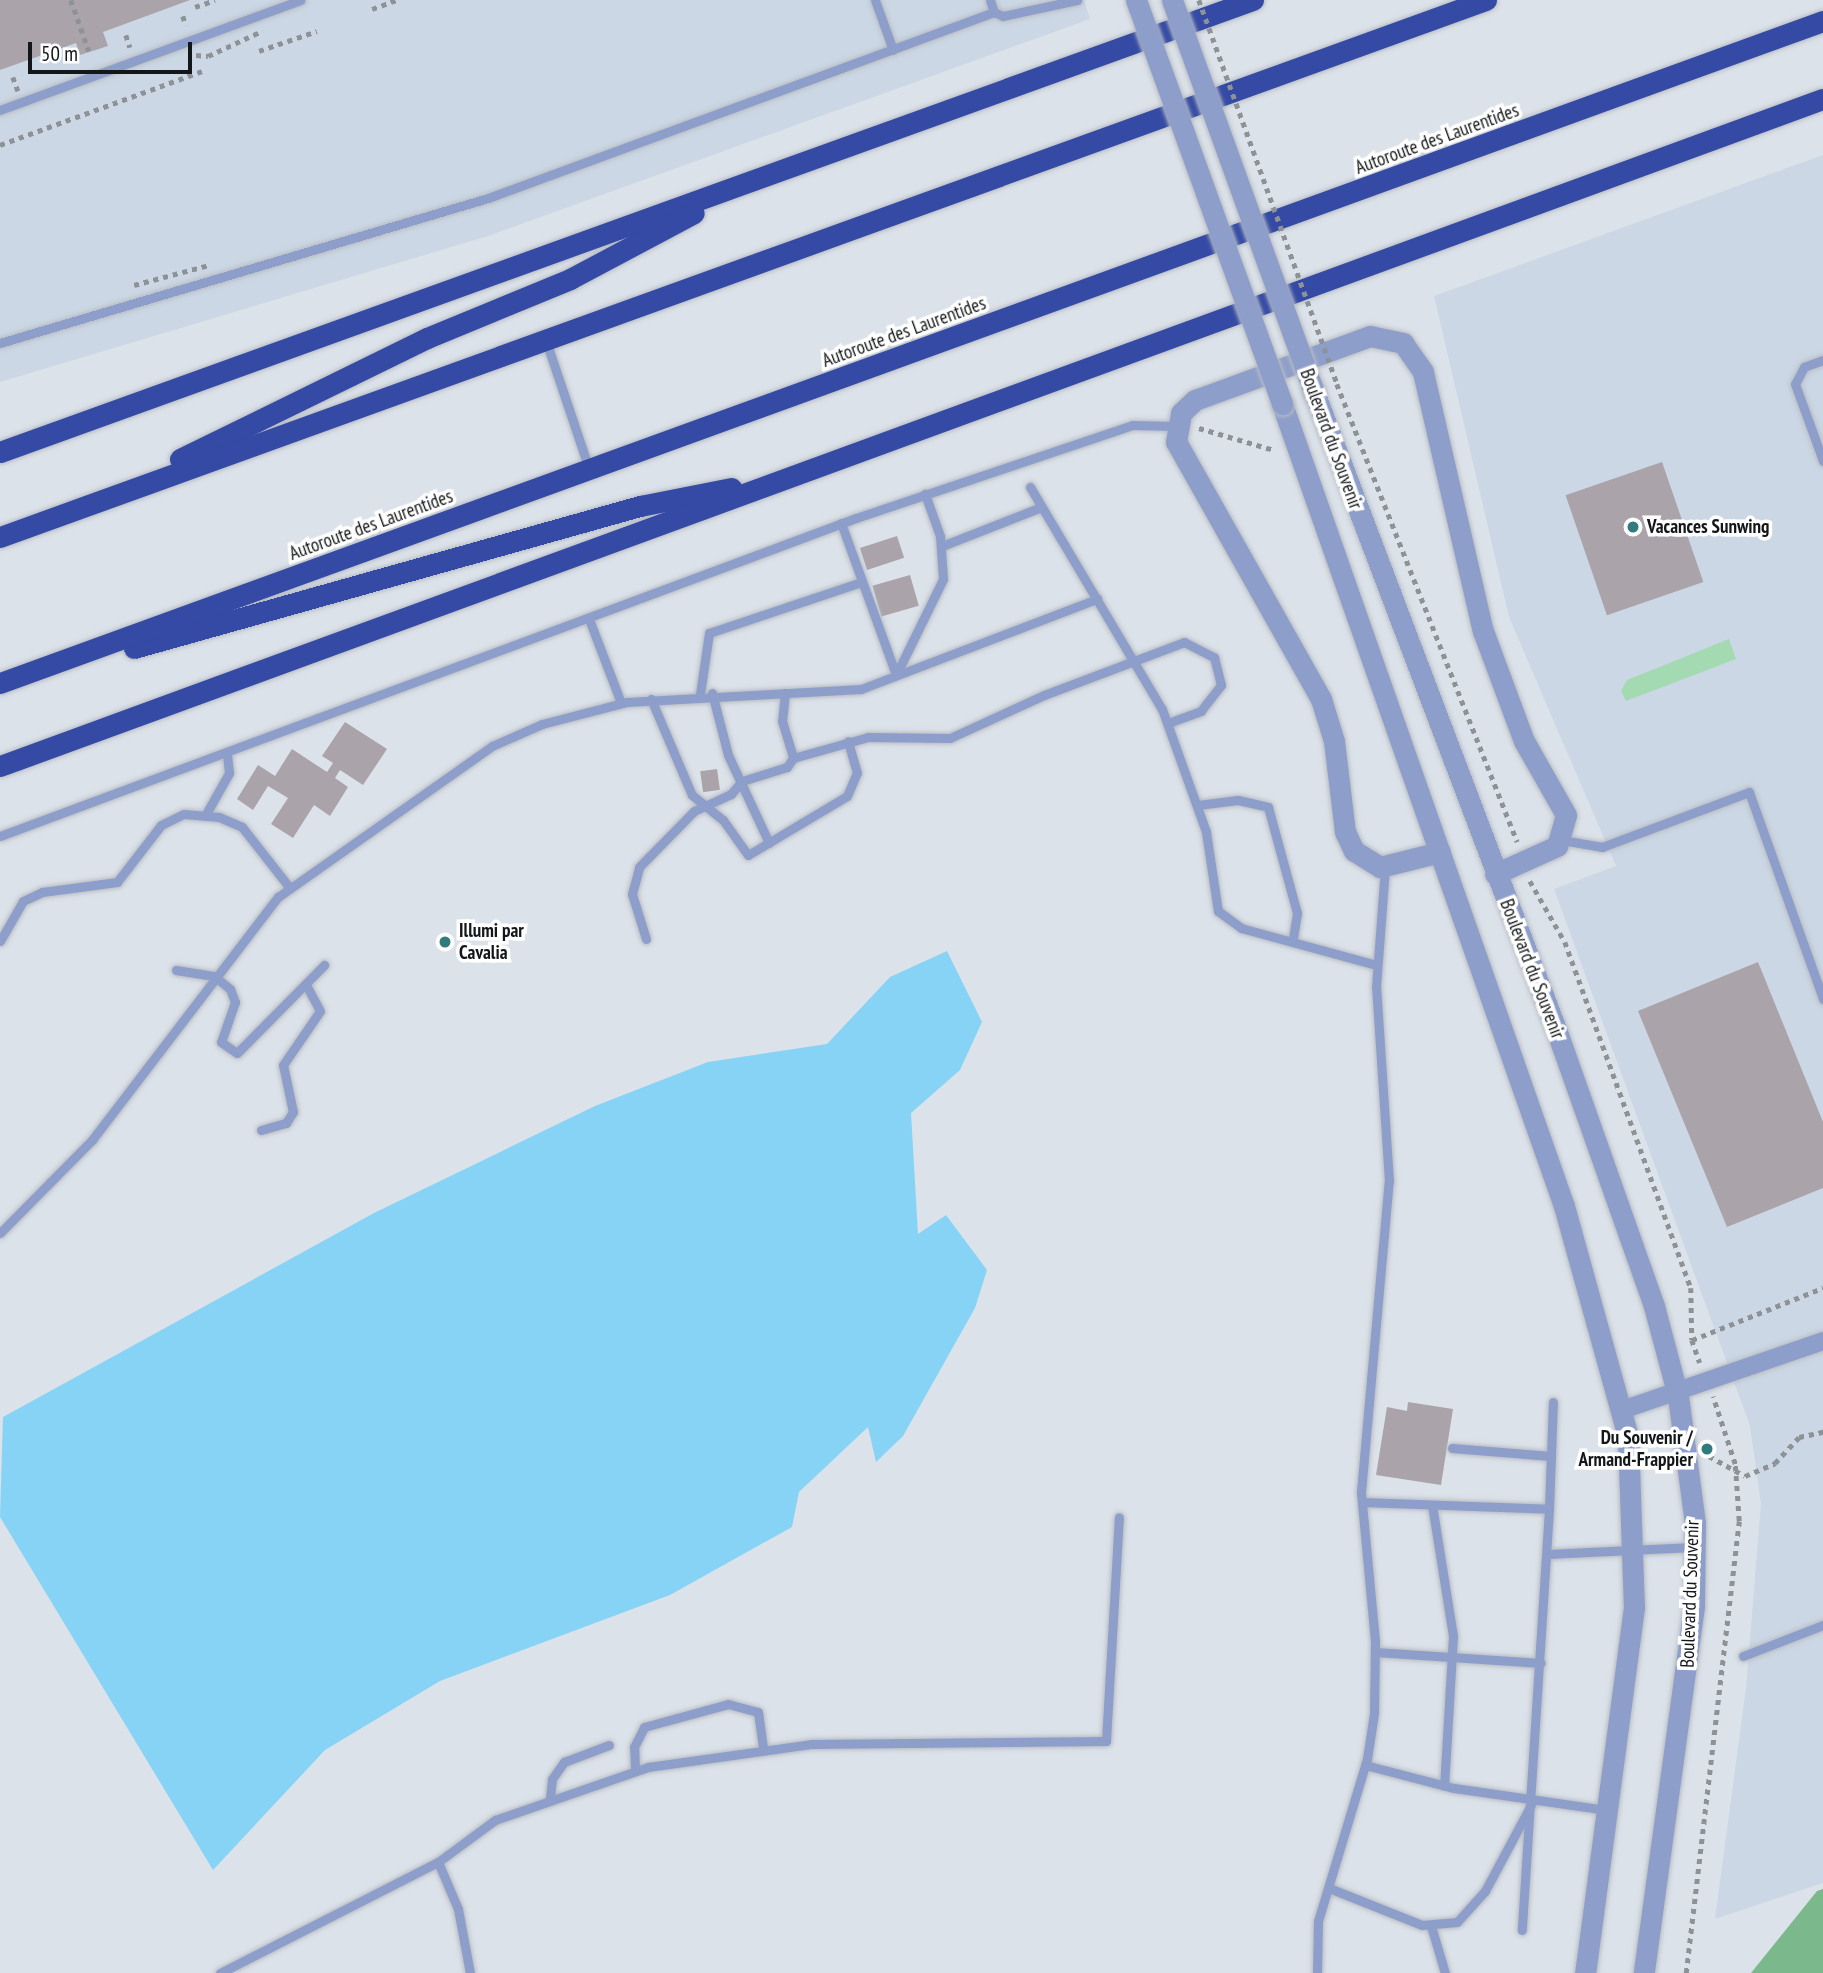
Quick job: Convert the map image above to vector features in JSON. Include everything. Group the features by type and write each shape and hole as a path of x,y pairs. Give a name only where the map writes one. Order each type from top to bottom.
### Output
{"highway":[{"path":"0,452 1253,0"},
{"path":"0,537 1486,0"},
{"name":"Autoroute des Laurentides","path":"0,684 1823,22"},
{"path":"0,766 649,532 778,478 1823,99"},
{"path":"88,504 426,338 570,279 751,183"},
{"path":"0,438 60,430"},
{"path":"0,684 640,506 778,478"}],"street":[{"name":"Boulevard du Souvenir","path":"1136,0 1282,404 1564,1206 1622,1410 1636,1551 1609,1811 1585,1973"},
{"name":"Boulevard du Souvenir","path":"1172,0 1314,392 1654,1306 1678,1396 1696,1547 1688,1666 1644,1973"},
{"path":"1440,852 1385,867 1362,859 1349,842 1334,741 1321,699 1178,452 1177,426 1187,406 1210,392 1357,338 1390,337 1411,350 1423,372 1473,601 1519,730 1566,815 1562,840 1537,859 1495,874"},
{"path":"1622,1410 1678,1396 1823,1341"}],"lane":[{"path":"0,110 300,0"},
{"path":"875,0 893,50"},
{"path":"990,0 994,12"},
{"path":"0,343 488,198 994,12 1003,16 1077,0"},
{"path":"546,341 590,470"},
{"path":"1823,359 1804,366 1795,384 1823,461"},
{"path":"0,836 227,755 841,523 1132,425 1177,426"},
{"path":"1030,487 1039,508 1137,663 1168,723 1198,806 1218,911 1241,928 1293,939 1376,965"},
{"path":"896,675 908,640 939,593 942,546 925,494"},
{"path":"942,546 1039,508"},
{"path":"841,523 896,675"},
{"path":"700,694 709,633 861,582"},
{"path":"0,1233 92,1140 214,976 289,887 492,746 542,724 621,703 712,693 852,691 1097,599"},
{"path":"589,619 621,703"},
{"path":"646,939 634,903 634,875 704,807 732,794 742,781 787,767 793,758 848,741 892,734 964,736 1044,695 1137,663 1184,642 1220,664 1214,698 1201,711 1168,723"},
{"path":"712,693 718,730 769,843"},
{"path":"785,693 782,721 793,758"},
{"path":"651,699 692,795 723,820 748,855 852,789 857,773 848,741"},
{"path":"206,814 229,773 227,755"},
{"path":"1562,840 1602,846 1749,792 1823,999"},
{"path":"1198,806 1238,800 1268,807 1297,913 1293,939"},
{"path":"0,941 15,910 33,895 117,882 168,818 206,814 242,827 289,887"},
{"path":"1317,1973 1315,1936 1365,1765 1376,1653 1362,1502 1389,1181 1376,965 1385,867"},
{"path":"176,970 214,976 233,995 221,1035 223,1048 231,1053 243,1051 324,965"},
{"path":"261,1129 286,1123 293,1112 283,1065 320,1011 306,985"},
{"path":"1522,1930 1534,1800 1553,1402"},
{"path":"1452,1448 1551,1456"},
{"path":"1362,1502 1549,1510"},
{"path":"1432,1505 1453,1657 1444,1786"},
{"path":"220,1973 438,1862 495,1820 550,1798 635,1771 763,1747 962,1738 1107,1741 1119,1517"},
{"path":"1547,1554 1696,1547"},
{"path":"1743,1656 1823,1625"},
{"path":"1376,1653 1541,1663"},
{"path":"635,1771 634,1747 644,1727 728,1704 758,1712 763,1747"},
{"path":"550,1798 552,1779 564,1762 609,1745"},
{"path":"1365,1765 1444,1786 1609,1811"},
{"path":"1329,1888 1431,1926 1457,1922 1476,1905 1534,1800"},
{"path":"438,1862 463,1926 470,1973"},
{"path":"1431,1926 1445,1973"}],"path":[{"path":"71,0 89,51"},
{"path":"195,7 215,0"},
{"path":"372,9 397,0"},
{"name":"Boulevard du Souvenir","path":"1199,0 1337,384 1514,833"},
{"path":"259,51 317,31"},
{"path":"0,145 202,71"},
{"path":"127,287 222,261"},
{"path":"1177,426 1232,434 1274,450"},
{"name":"Boulevard du Souvenir","path":"1536,899 1565,942 1691,1288 1692,1340 1823,1288"},
{"name":"Boulevard du Souvenir","path":"1686,1973 1729,1633 1737,1475 1717,1410"},
{"path":"1707,1449 1710,1461 1737,1475 1767,1467 1799,1437 1823,1432"}],"shaded area":[{"path":"0,0 1084,0 1090,19 488,236 0,382"},
{"path":"1823,155 1823,1883 1715,1919 1746,1688 1761,1504 1750,1426 1554,889 1616,866 1509,617 1434,296"}],"green space":[{"path":"1729,639 1736,659 1626,701 1621,691 1627,680"},
{"path":"1823,1889 1823,1973 1751,1973 1817,1891"}],"water":[{"path":"947,951 982,1022 960,1070 911,1113 918,1234 946,1215 987,1270 975,1308 903,1436 876,1462 868,1427 799,1492 792,1527 670,1595 440,1681 325,1750 213,1870 0,1517 3,1417 374,1213 595,1106 708,1062 827,1044 890,977"}],"building":[{"path":"0,0 190,0 103,32 108,46 80,55 76,43 0,70"},
{"path":"1662,462 1703,582 1607,615 1566,495"},
{"path":"897,536 904,558 867,570 860,548"},
{"path":"910,575 919,606 881,617 873,586"},
{"path":"345,722 387,749 363,785 340,770 335,778 348,787 330,816 314,805 293,838 271,824 288,798 268,786 253,810 237,799 258,765 275,776 292,749 327,772 333,763 322,756"},
{"path":"717,769 720,790 703,792 700,771"},
{"path":"1758,962 1823,1122 1823,1188 1727,1227 1638,1011"},
{"path":"1408,1402 1453,1409 1441,1485 1376,1475 1387,1407 1407,1411"}],"place":[{"name":"Vacances Sunwing","path":"1633,527"},
{"name":"Illumi par Cavalia","path":"445,942"},
{"name":"Du Souvenir / Armand-Frappier","path":"1707,1449"}]}
